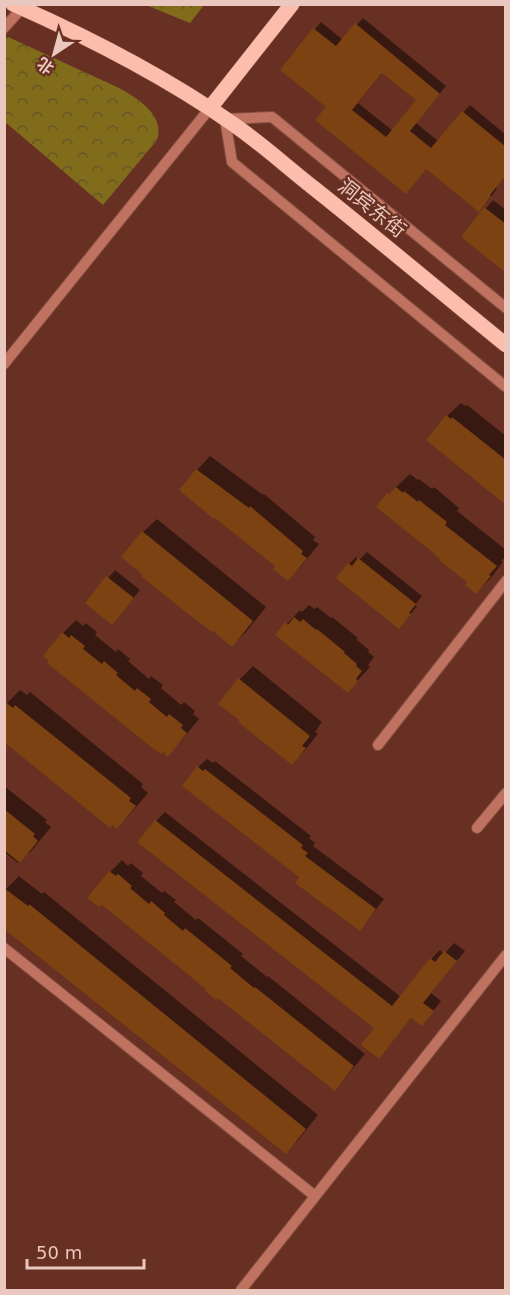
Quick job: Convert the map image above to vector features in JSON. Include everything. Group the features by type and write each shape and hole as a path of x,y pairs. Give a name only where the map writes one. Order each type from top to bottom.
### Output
{"main road":[{"path":"210,108 292,4"},
{"name":"洞宾东街","path":"18,6 116,53 210,108 388,248 506,345"}],"street":[{"path":"4,28 18,6"},
{"path":"4,364 210,108"},
{"path":"506,308 272,117 225,119 231,162 506,387"},
{"path":"378,745 506,581"},
{"path":"477,828 506,793"},
{"path":"4,948 315,1196"},
{"path":"241,1290 506,955"}],"green space":[{"path":"146,5 204,5 190,23"},
{"path":"8,37 117,87 133,96 153,115 159,131 157,140 103,205 5,122 4,41"}],"building":[{"path":"355,23 440,94 410,131 431,148 462,111 506,147 506,175 479,212 426,169 406,194 315,120 326,107 280,70 313,28 336,46","holes":["382,73 416,100 386,137 352,110"]},
{"path":"484,207 506,224 506,273 461,237"},
{"path":"446,415 451,419 452,417 506,460 506,505 426,440"},
{"path":"196,469 249,508 250,506 303,551 301,554 307,558 288,581 273,569 275,566 179,490"},
{"path":"396,487 418,502 419,500 447,522 445,525 497,566 476,594 465,585 467,582 376,507 387,493 389,494"},
{"path":"142,531 253,621 232,647 141,576 142,574 121,557"},
{"path":"358,558 416,604 399,629 336,578 348,563 352,566"},
{"path":"106,576 134,598 112,625 85,603"},
{"path":"294,617 300,622 303,619 317,629 345,652 362,671 356,679 358,681 348,693 275,635 285,622 288,625"},
{"path":"62,632 69,638 71,635 85,646 83,649 102,664 104,661 135,691 137,688 151,699 149,702 167,717 169,714 183,725 181,728 187,733 168,757 150,746 47,663 49,661 43,656"},
{"path":"238,678 310,736 302,746 306,748 292,765 218,704"},
{"path":"4,701 13,708 15,705 131,798 129,801 136,806 117,829 112,825 110,828 4,742"},
{"path":"197,766 203,771 205,769 303,845 301,848 308,853 305,856 376,909 360,931 295,883 299,877 182,786"},
{"path":"4,809 35,834 33,836 38,841 20,863 4,850"},
{"path":"155,820 392,1006 430,958 435,962 444,951 457,961 423,1003 434,1011 422,1026 411,1018 379,1059 361,1045 374,1028 137,842"},
{"path":"109,871 116,876 118,874 149,904 151,901 183,931 185,928 232,966 230,968 254,988 354,1066 335,1091 218,998 216,1000 205,991 206,989 102,905 99,907 87,898"},
{"path":"4,888 28,906 29,904 306,1129 286,1154 4,929"}]}
